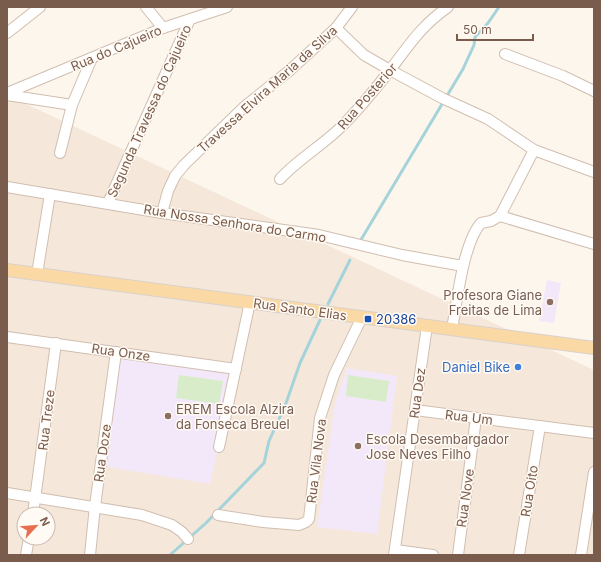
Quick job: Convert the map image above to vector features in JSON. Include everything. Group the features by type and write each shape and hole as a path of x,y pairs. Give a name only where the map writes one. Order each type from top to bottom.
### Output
{"main road":[{"name":"Rua Santo Elias","path":"7,270 594,348"}],"street":[{"path":"7,33 40,7"},
{"path":"146,7 163,28"},
{"name":"Rua do Cajueiro","path":"7,94 163,28 228,7"},
{"name":"Travessa Elvira Maria da Silva","path":"162,213 168,191 175,176 184,164 244,106 289,71 336,28 352,7"},
{"name":"Rua Posterior","path":"280,179 292,166 332,136 346,122 390,70 419,31 448,7"},
{"name":"Segunda Travessa do Cajueiro","path":"108,202 190,19"},
{"path":"336,28 364,55 390,70 442,98 488,119 534,150 594,172"},
{"path":"505,54 563,76 594,91"},
{"path":"60,153 72,105 92,58"},
{"path":"7,94 72,105"},
{"path":"500,216 534,150"},
{"name":"Rua Nossa Senhora do Carmo","path":"7,187 108,202 162,213 319,236 402,255 463,266"},
{"path":"37,274 50,194"},
{"path":"452,329 463,266 480,224 500,216 594,244"},
{"path":"219,447 250,302"},
{"name":"Rua Vila Nova","path":"218,514 263,522 299,525 309,519 320,418 334,375 362,317"},
{"name":"Rua Dez","path":"394,552 427,326"},
{"name":"Rua Onze","path":"7,337 236,369"},
{"name":"Rua Treze","path":"34,506 56,343"},
{"name":"Rua Doze","path":"90,555 95,506 116,352"},
{"name":"Rua Um","path":"415,410 594,433"},
{"name":"Rua Nove","path":"458,555 476,418"},
{"name":"Rua Oito","path":"519,555 540,426"},
{"path":"581,555 594,472"},
{"path":"7,493 95,506 162,521 182,532 188,539"},
{"path":"394,552 433,555"}],"shaded area":[{"path":"7,95 594,370 594,555 7,555"},
{"name":"Profesora Giane Freitas de Lima","path":"547,280 561,283 554,323 539,321"},
{"name":"EREM Escola Alzira da Fonseca Breuel","path":"121,356 235,373 210,484 102,466"},
{"name":"Escola Desembargador Jose Neves Filho","path":"347,368 397,376 377,534 317,527 335,403"}],"green space":[{"path":"179,375 223,381 219,404 176,398"},
{"path":"348,375 389,381 386,402 346,396"}],"waterway":[{"path":"359,243 463,69 474,45 475,37 488,23 499,7"},
{"path":"328,304 350,260"},
{"path":"170,555 206,523 264,463 269,441 285,406 300,363 320,320"}],"place":[{"name":"Profesora Giane Freitas de Lima","path":"550,302"},
{"name":"20386","path":"368,319"},
{"name":"Daniel Bike","path":"518,367"},
{"name":"EREM Escola Alzira da Fonseca Breuel","path":"168,416"},
{"name":"Escola Desembargador Jose Neves Filho","path":"358,446"}]}
